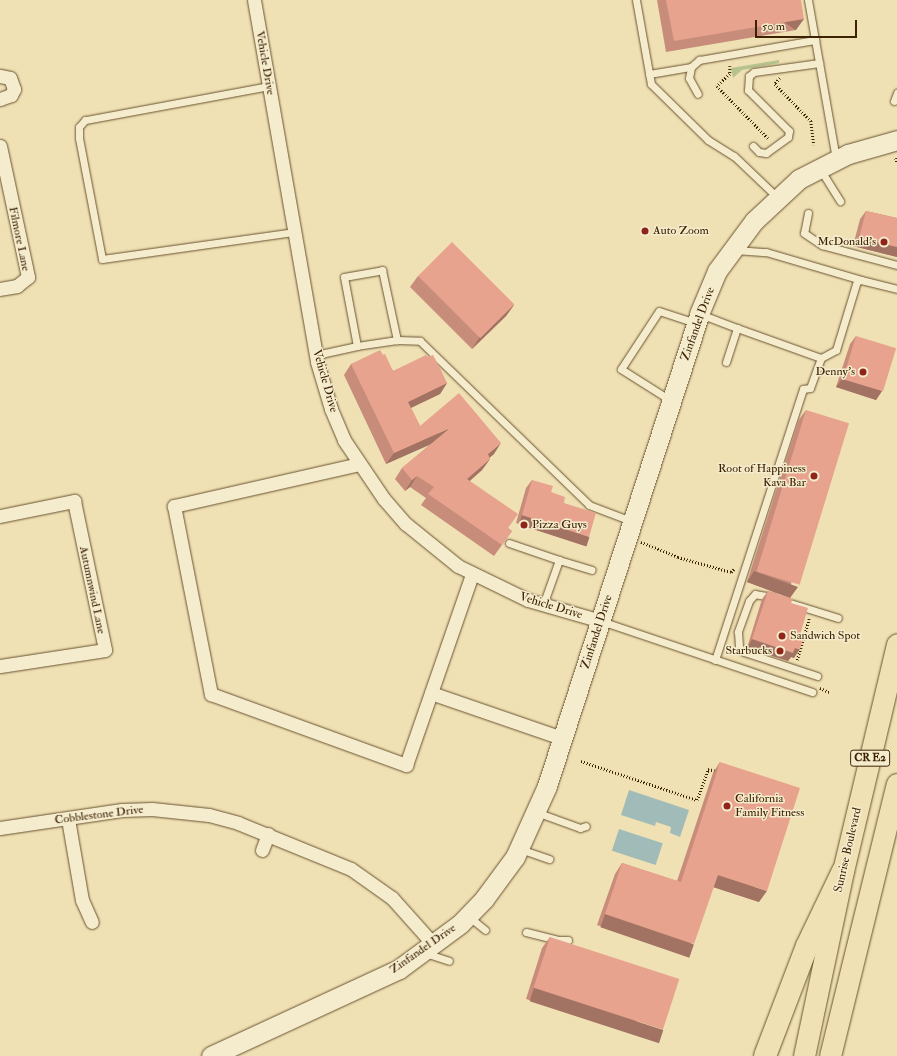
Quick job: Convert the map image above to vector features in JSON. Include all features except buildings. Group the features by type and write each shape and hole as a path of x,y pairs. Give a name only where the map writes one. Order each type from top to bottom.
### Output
{"highway":[{"path":"765,1056 807,946 843,871"}],"main road":[{"name":"Sunrise Boulevard","path":"804,1056 843,871 897,644"},
{"path":"830,1056 897,784"}],"street":[{"name":"Vehicle Drive","path":"254,0 316,354 331,409 344,440 384,499 406,524 431,546 472,574 507,592 543,605 601,621"},
{"path":"0,76 10,78 14,89 11,95 0,100"},
{"name":"Filmore Lane","path":"0,146 28,277 18,286 0,289"},
{"name":"Zinfandel Drive","path":"218,1055 392,972 428,949 468,916 484,899 519,848 536,812 601,621 698,318 717,271 731,250 776,197 799,179 848,154 897,149"},
{"path":"359,464 174,506 211,694 406,765 472,574"},
{"name":"Autumnwind Lane","path":"0,516 74,501 105,650 0,666"},
{"path":"431,693 562,738"},
{"name":"Cobblestone Drive","path":"0,828 122,810 181,811 231,821 329,858 372,882 410,916 428,949"},
{"path":"68,818 82,900 92,922"},
{"path":"262,850 268,834"}],"lane":[{"path":"636,0 651,84 708,140 734,156 776,197"},
{"path":"808,0 836,160"},
{"path":"649,74 691,67 699,60 815,40"},
{"path":"753,146 759,152 766,153 788,137 789,131 748,90 749,76 754,72 820,63"},
{"path":"691,67 689,78 698,94"},
{"path":"269,86 85,120 79,127 79,138 102,259 295,232"},
{"path":"894,101 897,93"},
{"path":"820,169 840,201"},
{"path":"808,213 804,233 822,245 897,265"},
{"path":"731,250 766,252 897,289"},
{"path":"357,346 344,277 382,270 397,340"},
{"path":"715,660 803,389 810,388 821,358 836,350 857,281 861,280"},
{"path":"672,400 621,369 659,311 698,318 737,328 821,358"},
{"path":"726,362 737,328"},
{"path":"316,354 397,340 420,341 589,506 633,522"},
{"path":"509,543 592,570"},
{"path":"543,605 558,560"},
{"path":"818,676 744,652 739,647 737,641 749,601 755,594 762,594 838,618"},
{"path":"601,621 715,660 813,689"},
{"path":"536,812 580,828 586,826"},
{"path":"519,848 550,859"},
{"path":"468,916 485,930"},
{"path":"526,932 558,940 568,940"},
{"path":"428,949 449,961"}],"path":[{"path":"782,68 784,75 775,84 811,121 814,145"},
{"path":"897,149 897,163"},
{"path":"641,542 674,553 678,557 731,572 747,561"},
{"path":"794,669 810,615 801,612 801,606"},
{"path":"813,689 829,692"},
{"path":"581,761 697,800 708,769 722,773"}],"green space":[{"path":"779,60 779,63 742,70 733,78 731,68"}],"water":[{"path":"629,790 689,810 680,837 670,833 671,827 656,822 655,826 621,815"},
{"path":"619,829 663,843 656,865 612,851"}],"place":[{"name":"Auto Zoom","path":"645,231"},
{"name":"McDonald's","path":"884,242"},
{"name":"Denny's","path":"863,372"},
{"name":"Root of Happiness Kava Bar","path":"814,476"},
{"name":"Pizza Guys","path":"524,525"},
{"name":"Sandwich Spot","path":"782,636"},
{"name":"Starbucks","path":"780,651"},
{"name":"California Family Fitness","path":"727,806"}]}
